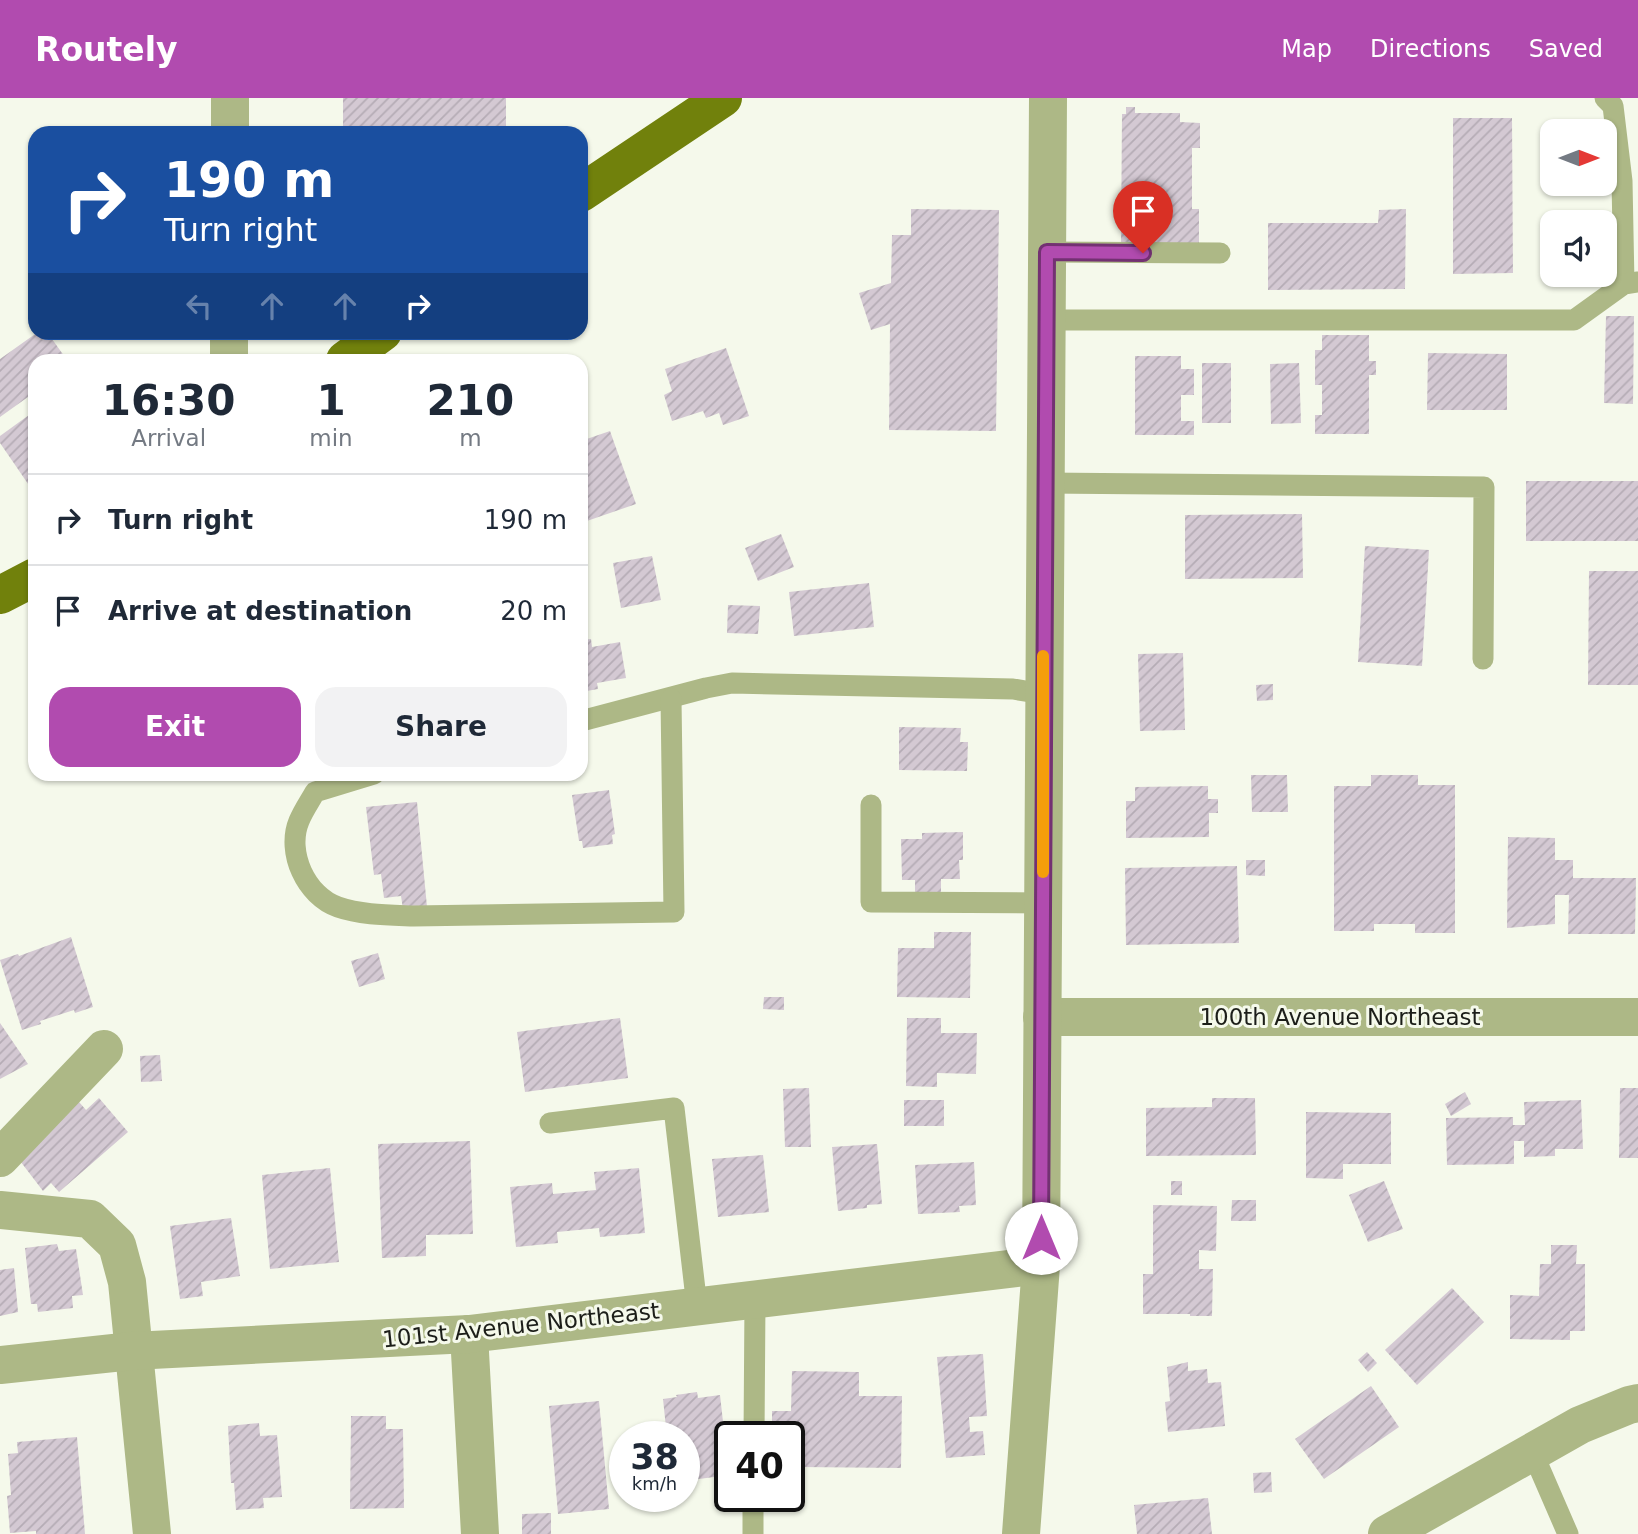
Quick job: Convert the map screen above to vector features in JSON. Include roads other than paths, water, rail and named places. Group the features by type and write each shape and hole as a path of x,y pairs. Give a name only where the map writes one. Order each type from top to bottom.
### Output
{"main road":[{"path":"588,188 723,98"},
{"path":"353,354 372,340"},
{"path":"0,595 28,581"}],"street":[{"path":"230,98 230,126"},
{"path":"1021,1534 1041,1265 1042,694 1048,98"},
{"name":"100th Avenue Northeast","path":"1042,1017 1638,1017"},
{"path":"0,1158 103,1049"},
{"path":"0,1210 90,1219 117,1245 127,1282 152,1534"},
{"name":"101st Avenue Northeast","path":"0,1365 132,1352 469,1334 1041,1265"},
{"path":"469,1334 480,1534"},
{"path":"1387,1534 1580,1425 1638,1403"}],"lane":[{"path":"1047,320 1574,320 1631,283 1613,106 1605,98"},
{"path":"1047,252 1220,253"},
{"path":"1045,483 1484,487 1483,659"},
{"path":"588,719 706,688 743,683 1013,689 1042,694"},
{"path":"351,781 316,792 298,822 295,852 307,883 317,896 337,907 376,914 414,916 674,912 671,699"},
{"path":"871,805 872,902 1043,903"},
{"path":"550,1123 674,1108 697,1307"},
{"path":"754,1421 755,1300"},
{"path":"1532,1451 1569,1534"},
{"path":"753,1512 753,1534"}]}
